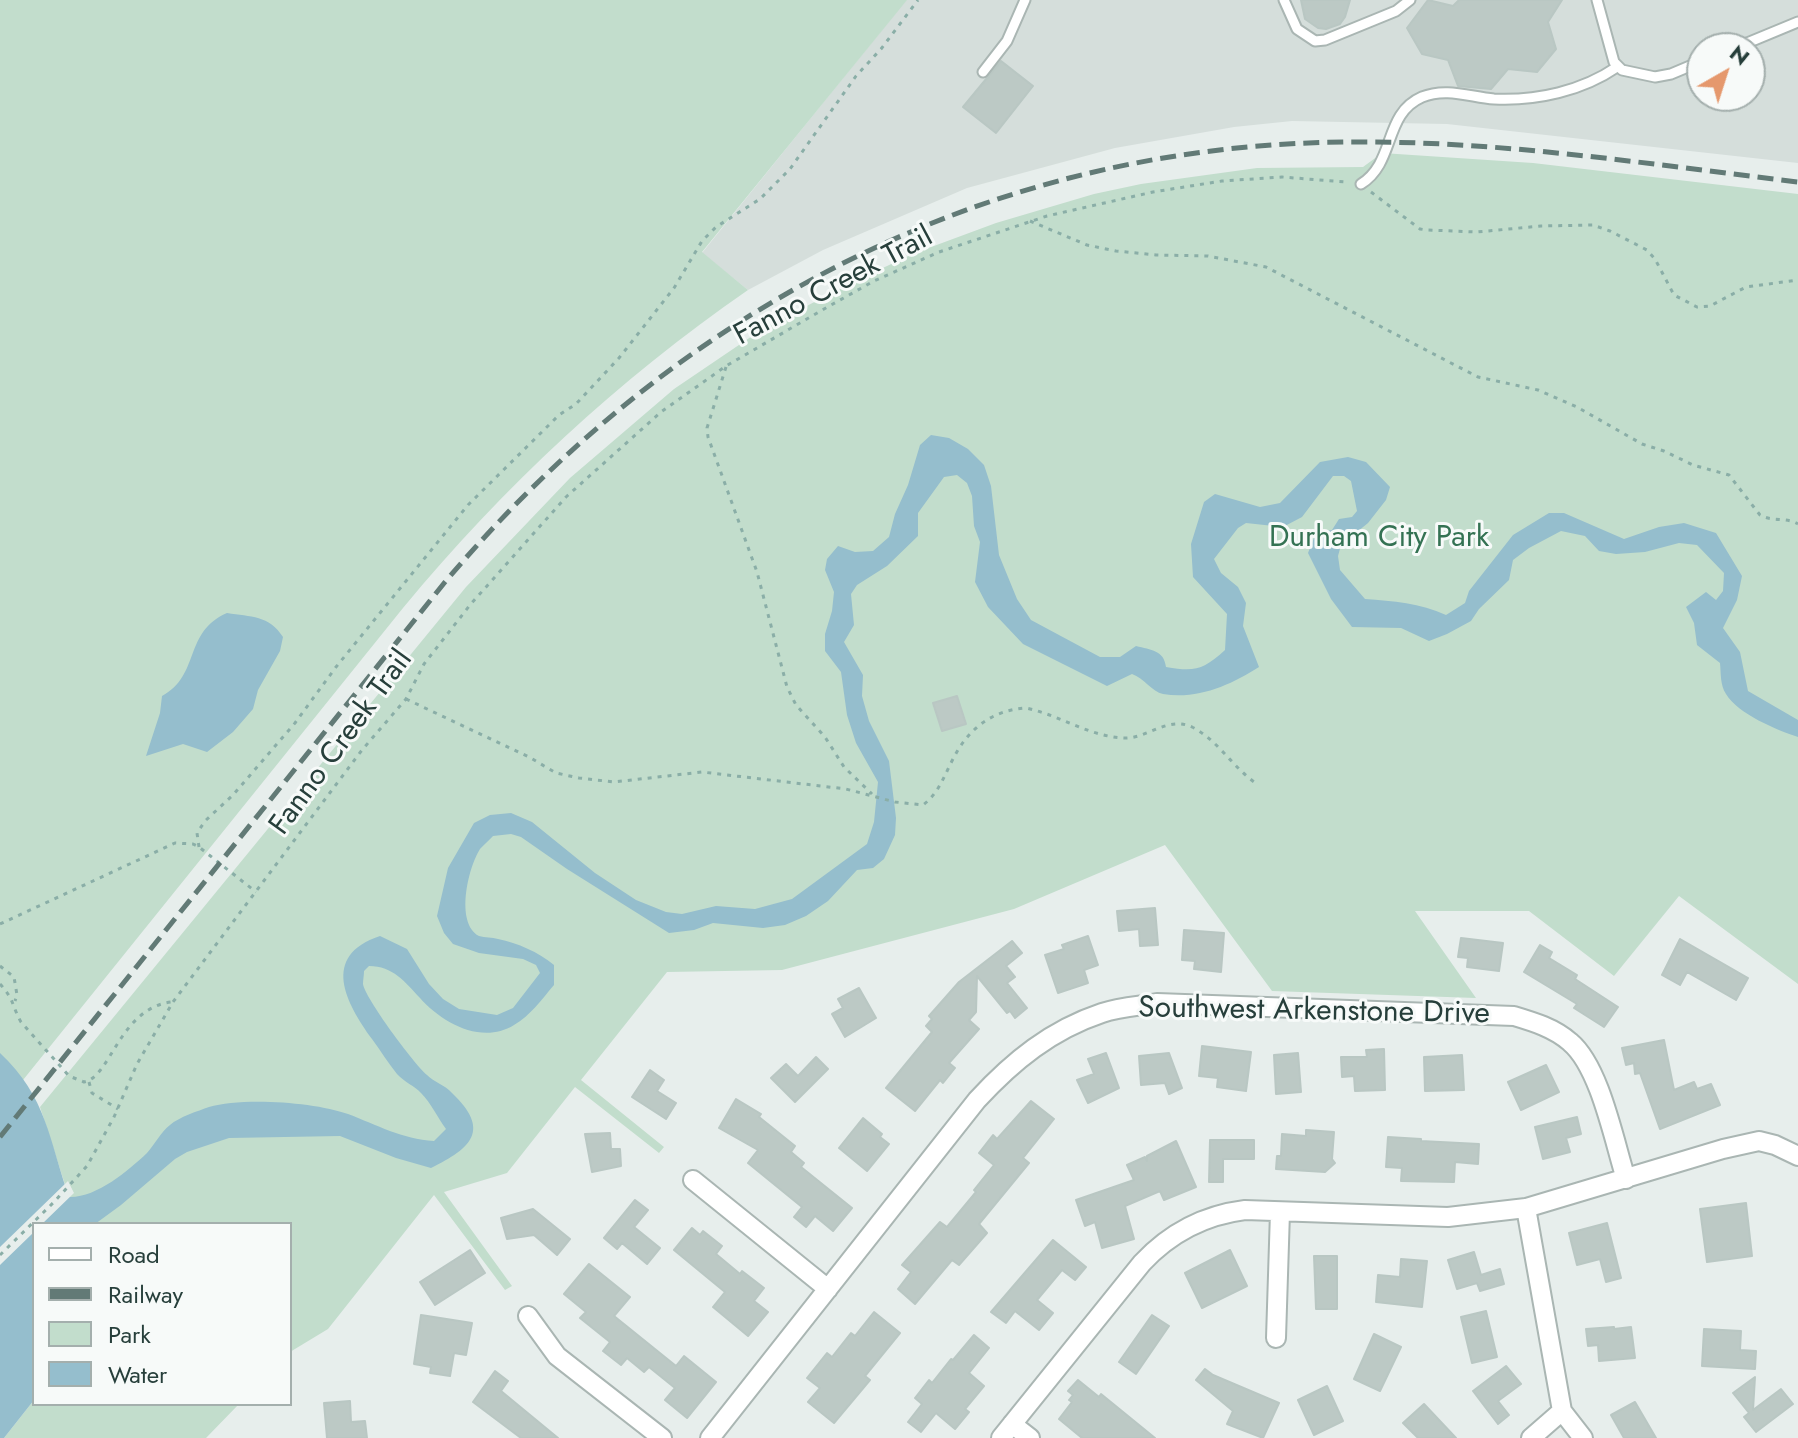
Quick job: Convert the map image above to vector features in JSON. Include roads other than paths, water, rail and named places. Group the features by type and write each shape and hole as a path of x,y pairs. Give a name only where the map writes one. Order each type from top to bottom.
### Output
{"street":[{"name":"Southwest Arkenstone Drive","path":"710,1438 1001,1073 1029,1050 1060,1031 1104,1012 1157,1003 1514,1016 1545,1026 1572,1043 1594,1074 1626,1179"},
{"path":"1030,1438 1007,1431 1154,1250 1187,1228 1222,1213 1245,1210 1448,1217 1526,1208 1759,1141 1798,1156"},
{"path":"693,1180 828,1289"},
{"path":"1526,1208 1562,1411 1583,1438"},
{"path":"1276,1338 1280,1212"},
{"path":"528,1316 557,1356 662,1438"},
{"path":"1531,1438 1562,1411"}],"lane":[{"path":"983,72 1007,41 1025,0"},
{"path":"1284,0 1297,29 1315,41 1325,40 1396,11 1410,0"},
{"path":"1597,0 1617,67"},
{"path":"1766,35 1798,22"},
{"path":"1617,67 1655,77 1686,68"},
{"path":"1361,184 1369,179 1385,157 1390,133 1402,114 1411,103 1424,96 1453,92 1493,99 1531,99 1591,83 1617,67"}],"water":[{"path":"931,435 949,438 968,449 984,465 991,486 999,555 1017,599 1031,620 1100,657 1120,657 1136,646 1156,652 1163,657 1166,667 1176,669 1198,668 1225,650 1227,614 1193,577 1191,544 1204,502 1215,494 1260,507 1280,503 1320,462 1348,457 1366,462 1390,487 1386,500 1368,523 1341,545 1338,556 1340,570 1365,599 1416,605 1446,615 1465,603 1469,591 1513,535 1549,513 1564,513 1624,539 1659,527 1684,523 1716,533 1742,576 1737,600 1723,628 1740,652 1748,691 1798,720 1798,737 1739,708 1723,687 1720,663 1697,645 1694,623 1686,607 1706,592 1716,600 1723,591 1724,573 1697,545 1679,543 1645,552 1616,554 1599,551 1585,536 1561,531 1513,560 1509,580 1471,621 1447,634 1429,641 1401,628 1352,627 1331,599 1308,553 1316,533 1332,530 1339,519 1352,517 1357,511 1351,481 1344,476 1333,476 1302,517 1283,527 1246,523 1238,528 1214,559 1221,573 1238,587 1246,603 1243,626 1259,667 1213,690 1188,695 1163,694 1132,674 1107,686 1023,644 988,607 975,582 980,542 974,526 972,496 967,483 957,475 944,477 918,513 918,536 887,566 857,585 851,594 854,625 844,642 863,675 862,696 869,721 889,761 896,818 895,835 884,859 873,868 857,870 828,901 785,925 763,928 713,923 694,930 669,933 521,837 511,834 493,836 480,849 471,869 466,895 467,920 479,936 520,946 554,965 554,985 536,1007 502,1031 476,1032 439,1016 392,972 369,966 364,971 366,991 391,1031 421,1069 464,1106 473,1128 472,1137 466,1145 431,1168 340,1136 229,1138 175,1159 98,1222 32,1222 32,1403 4,1438 0,1438 0,1053 16,1069 37,1103 69,1197 90,1193 121,1175 147,1153 174,1122 223,1104 278,1102 317,1106 400,1134 434,1141 446,1129 425,1097 397,1074 362,1025 347,996 344,968 350,955 361,945 380,936 407,949 429,984 443,999 459,1009 497,1015 513,1008 540,973 536,965 523,959 479,953 453,944 437,916 448,868 474,823 490,815 511,813 532,822 595,873 636,900 666,912 682,914 716,906 755,909 792,899 867,844 874,822 878,782 856,743 847,715 841,672 825,651 825,634 834,592 825,570 827,559 838,546 855,552 873,551 889,537 920,445"},
{"path":"227,613 265,621 283,637 280,651 258,690 253,709 233,732 207,752 183,744 146,756 160,713 162,696 182,677 204,631"}],"railway":[{"path":"0,1137 445,582 537,483 636,396 742,320 856,257 975,207 1100,171 1231,149 1366,142 1474,146 1798,182"}],"park label":[{"name":"Durham City Park","path":"1379,539"}]}
